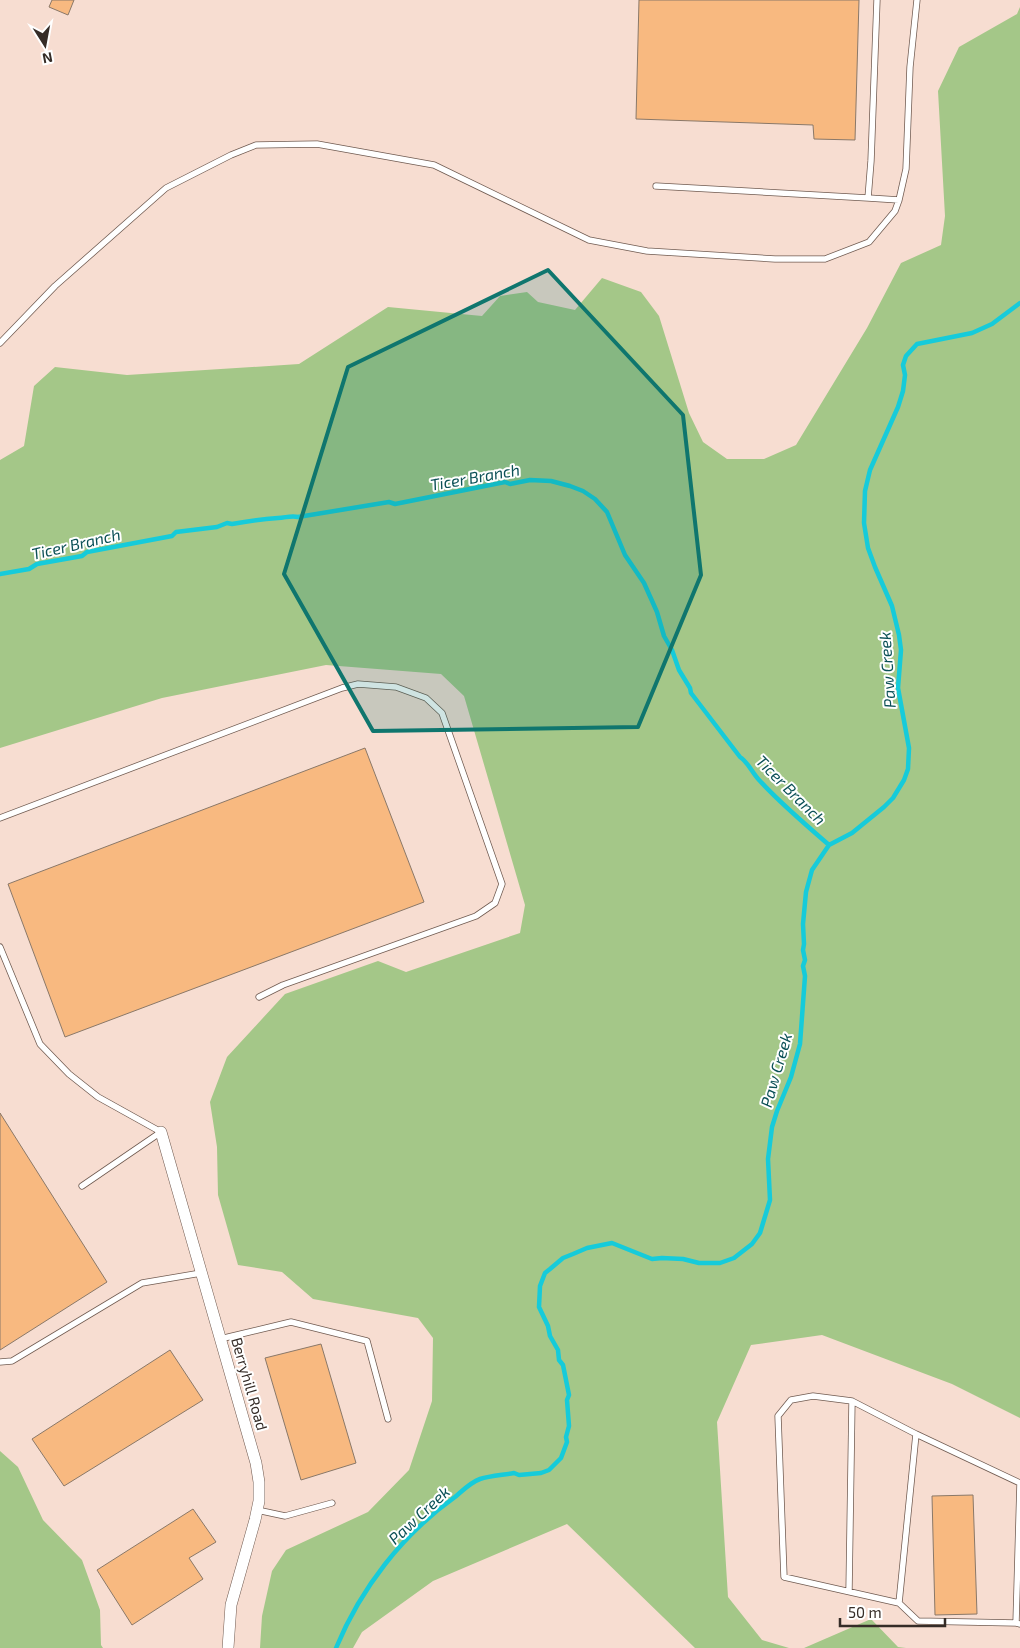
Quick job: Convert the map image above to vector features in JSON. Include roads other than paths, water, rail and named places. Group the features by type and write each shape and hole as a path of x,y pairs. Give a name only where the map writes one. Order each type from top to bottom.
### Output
{"street":[{"name":"Berryhill Road","path":"161,1132 256,1463 259,1482 257,1510 231,1604 228,1648"}],"lane":[{"path":"868,198 877,0"},
{"path":"0,342 55,286 166,188 231,155 256,145 318,144 434,165 589,240 647,251 775,259 825,259 869,242 895,211 899,200 906,169 910,67 917,0"},
{"path":"656,186 899,200"},
{"path":"0,818 342,688 358,684 396,687 426,698 442,712 502,884 495,903 476,916 283,985 259,997"},
{"path":"0,947 40,1044 68,1074 98,1097 161,1132 82,1186"},
{"path":"0,1362 12,1361 142,1283 201,1273"},
{"path":"220,1339 291,1322 367,1340 388,1419"},
{"path":"813,1396 852,1402 916,1434 1020,1482 1018,1623 918,1621 899,1603 784,1576 778,1416 791,1400 813,1396"},
{"path":"848,1591 852,1402"},
{"path":"899,1603 916,1434"},
{"path":"257,1510 285,1516 332,1503"}],"waterway":[{"name":"Paw Creek","path":"336,1648 358,1604 385,1564 418,1528 436,1512 477,1480 514,1473 519,1475 541,1473 549,1470 561,1458 567,1442 566,1437 569,1426 567,1400 569,1395 558,1350 550,1336 548,1326 539,1307 540,1286 545,1273 563,1258 587,1248 612,1243 652,1259 683,1259 699,1263 720,1263 734,1258 752,1244 760,1233 770,1200 768,1159 772,1127 791,1077 800,1044 805,976 803,966 805,960 803,924 806,892 812,870 829,845 852,833 893,798 904,780 908,769 909,748 898,688 901,650 899,635 892,606 868,548 864,523 865,491 870,470 898,407 903,391 905,375 903,365 906,356 917,344 972,333 992,324 1020,303"},
{"name":"Ticer Branch","path":"0,574 29,569 37,564 82,556 87,552 172,536 176,532 217,527 227,523 232,524 290,516 298,517 389,502 395,504 505,482 510,484 530,480 551,481 570,486 583,491 595,499 607,512 625,555 644,583 657,612 664,636 691,693 760,781 829,845"}]}
